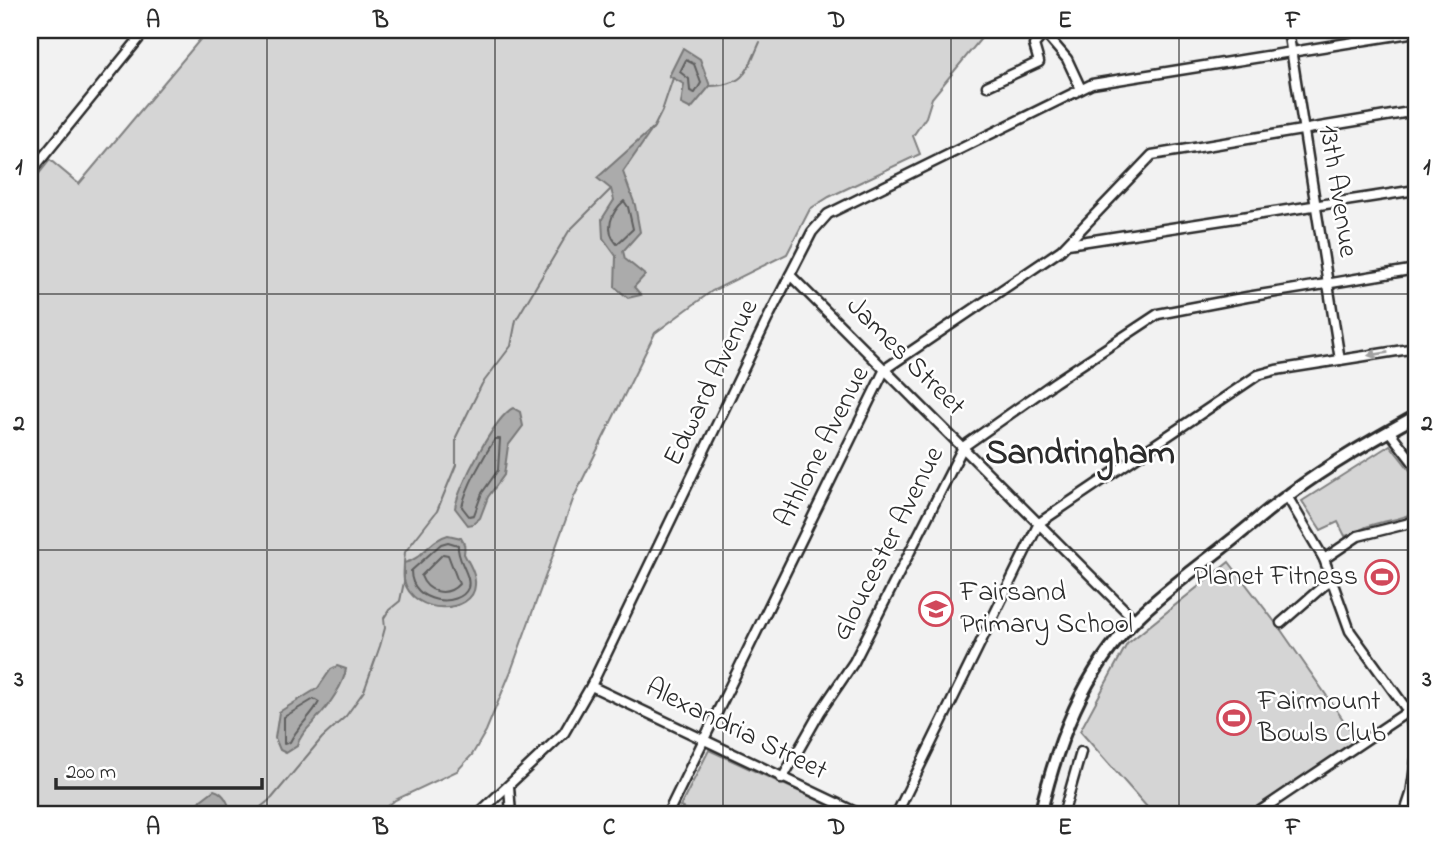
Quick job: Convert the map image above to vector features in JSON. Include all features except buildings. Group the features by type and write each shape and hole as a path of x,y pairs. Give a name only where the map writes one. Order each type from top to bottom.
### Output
{"main road":[{"path":"1390,433 1416,416"},
{"path":"1040,815 1051,771 1075,707 1102,662 1135,620 1175,584 1341,459 1416,422"}],"street":[{"path":"30,173 146,30"},
{"name":"13th Avenue","path":"1288,30 1340,360"},
{"path":"987,86 1039,62 1034,47 1044,31 1067,60 1081,89"},
{"name":"Edward Avenue","path":"477,815 564,733 591,685 790,275 812,232 828,214 1092,84 1416,32"},
{"path":"1305,129 1416,111"},
{"name":"Athlone Avenue","path":"667,815 885,369 1068,244 1152,155 1305,129"},
{"path":"1068,244 1416,190"},
{"name":"Gloucester Avenue","path":"782,779 820,712 859,653 963,447 1149,318 1167,311 1416,269"},
{"name":"James Street","path":"790,275 1135,620"},
{"path":"896,815 1039,523 1258,375 1416,348"},
{"path":"1390,433 1416,466"},
{"path":"1286,499 1324,559 1350,631 1412,709 1416,737"},
{"path":"1324,559 1357,537 1416,519"},
{"path":"1281,622 1331,580"},
{"name":"Alexandria Street","path":"591,685 782,779 862,815"},
{"path":"1254,815 1412,709"},
{"path":"1063,815 1081,752"},
{"path":"1404,815 1411,793 1416,760"},
{"path":"509,786 511,815"}],"shaded area":[{"path":"208,30 988,30 932,98 926,117 913,136 920,154 829,197 810,209 787,254 712,291 655,333 574,497 511,671 486,731 472,755 457,771 395,800 378,815 30,815 30,185 50,160 79,184"},
{"path":"1390,445 1416,478 1416,511 1345,536 1338,522 1321,530 1302,501"},
{"path":"1229,562 1281,630 1358,741 1247,815 1154,815 1080,731 1127,644"},
{"path":"709,750 850,815 700,815 680,807"}],"water":[{"path":"683,48 700,59 710,86 691,109 681,104 684,84 669,76"},
{"path":"654,127 623,172 635,205 640,232 623,251 625,259 645,275 634,287 641,295 628,298 615,287 616,256 603,238 602,219 614,200 611,189 597,178"},
{"path":"513,408 520,412 523,426 508,446 504,475 488,497 480,518 468,525 455,508 458,498 488,438 505,414"},
{"path":"448,535 461,538 475,585 472,595 465,602 454,606 430,605 410,592 404,580 404,563 416,558 436,541"},
{"path":"337,666 346,669 330,702 303,734 297,746 286,753 280,750 275,738 279,712 318,688 331,669"},
{"path":"214,790 226,800 230,815 167,815 197,803"}],"waterway":[{"path":"710,86 731,83 744,74 760,42"},
{"path":"654,127 673,78"},
{"path":"404,562 405,552 437,511 456,465 456,437 482,384 511,346 516,320 569,231 611,189"},
{"path":"251,815 272,798 322,738 346,716 364,691 385,628 384,618 400,601 404,568"}],"place":[{"name":"Planet Fitness","path":"1382,577"},
{"name":"Fairsand Primary School","path":"936,609"},
{"name":"Fairmount Bowls Club","path":"1234,718"}],"district":[{"name":"Sandringham","path":"1080,454"}]}
